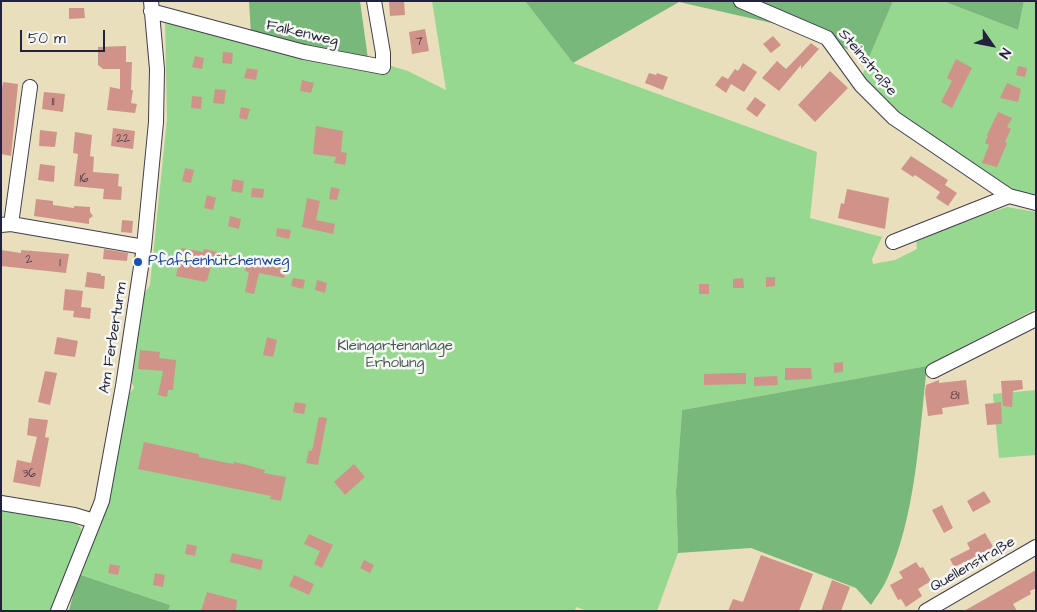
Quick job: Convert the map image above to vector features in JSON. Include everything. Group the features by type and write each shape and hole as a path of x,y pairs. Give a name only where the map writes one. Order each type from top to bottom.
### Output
{"street":[{"name":"Falkenweg","path":"151,6 304,52 383,67 383,53 374,1"},
{"name":"Steinstraße","path":"741,1 827,38 861,85 894,118 1009,196 1036,203"},
{"name":"Am Ferberturm","path":"58,611 102,501 109,471 144,247 156,122 157,70 151,6"},
{"path":"30,87 6,225 144,247"},
{"path":"893,242 1009,196"},
{"path":"933,371 1036,318"},
{"path":"1,503 74,515 94,521"},
{"name":"Quellenstraße","path":"926,611 1036,547"}],"green space":[{"path":"249,1 360,1 368,59 251,34"},
{"name":"Kleingartenanlage Erholung","path":"432,1 525,1 573,63 817,152 810,218 882,237 872,259 873,264 895,260 917,249 916,237 1007,207 1036,212 1036,309 927,366 682,410 676,492 678,553 657,611 588,611 576,607 575,611 168,611 170,605 78,574 128,395 134,388 131,380 138,304 150,285 167,119 165,18 368,59 408,71 446,90"},
{"path":"525,1 893,1 868,60 816,33 679,2 573,63"},
{"path":"893,1 943,1 1018,30 1024,1 1036,1 1036,198 1013,193 859,85"},
{"path":"943,1 1024,1 1018,30"},
{"path":"927,366 915,475 904,529 897,555 887,579 871,605 856,588 751,548 678,553 676,492 682,410"},
{"path":"1036,390 1036,455 999,458 993,394"},
{"path":"1,508 74,522 81,528 82,540 51,611 1,611"},
{"path":"78,574 170,605 168,611 69,611"}],"building":[{"path":"389,1 404,1 405,15 390,16"},
{"path":"69,8 84,8 85,18 69,19"},
{"path":"425,29 429,51 412,54 409,32"},
{"path":"773,36 781,45 771,53 763,44"},
{"path":"811,43 819,49 801,69 801,65 779,91 762,78 777,61 786,69"},
{"path":"126,46 126,62 132,62 131,90 133,90 131,103 137,104 135,113 107,110 110,87 120,89 120,69 103,69 98,65 98,47"},
{"path":"223,52 233,53 232,64 222,63"},
{"path":"195,56 204,58 202,69 192,67"},
{"path":"956,59 972,68 952,108 941,102 952,81 947,78"},
{"path":"743,63 757,72 744,92 731,84 726,93 715,85 722,76 728,79 735,69 738,71"},
{"path":"1018,66 1027,68 1025,77 1016,75"},
{"path":"247,68 258,70 256,80 244,78"},
{"path":"830,71 848,88 815,122 798,105"},
{"path":"649,73 656,75 657,73 668,77 663,90 645,83"},
{"path":"302,80 314,83 311,93 300,91"},
{"path":"3,82 18,84 11,156 1,154 1,94"},
{"path":"1007,83 1021,89 1018,102 1000,98"},
{"path":"215,89 226,90 224,104 213,103"},
{"path":"44,92 65,94 63,112 42,109"},
{"path":"192,96 202,97 201,109 191,108"},
{"path":"755,97 766,105 757,117 746,109"},
{"path":"241,107 250,109 247,120 239,118"},
{"path":"998,112 1012,118 1007,127 1011,129 1005,142 1007,143 997,167 982,163 989,145 985,143 987,135"},
{"path":"316,126 343,131 341,152 347,153 345,165 334,163 336,157 313,154"},
{"path":"113,128 135,131 133,149 111,146"},
{"path":"40,130 57,132 55,147 39,146"},
{"path":"75,132 92,135 90,156 94,157 93,172 119,174 118,186 122,187 121,200 103,199 104,189 74,186 78,154 73,153"},
{"path":"911,156 948,180 945,185 957,193 948,206 936,198 940,192 915,175 913,177 901,169"},
{"path":"40,164 55,166 54,182 38,180"},
{"path":"185,168 194,170 191,183 182,181"},
{"path":"233,179 244,181 242,193 231,191"},
{"path":"331,187 340,189 337,200 329,199"},
{"path":"252,188 264,189 263,198 251,197"},
{"path":"847,189 889,198 885,229 838,218 841,203 844,204"},
{"path":"207,195 216,198 213,210 204,208"},
{"path":"307,198 320,201 316,220 335,224 333,234 302,227"},
{"path":"36,199 53,201 53,205 74,208 74,206 90,207 90,212 93,216 89,219 89,224 34,216"},
{"path":"230,216 241,219 239,229 228,226"},
{"path":"122,220 133,221 132,233 121,232"},
{"path":"277,228 291,230 289,239 276,236"},
{"path":"182,248 203,252 204,249 234,256 232,266 212,262 207,281 205,280 205,282 176,276"},
{"path":"104,249 128,253 127,261 103,259"},
{"path":"1,250 21,253 21,250 69,254 66,273 1,266"},
{"path":"247,262 286,269 284,278 259,273 254,294 245,292 249,272 245,271"},
{"path":"87,272 105,276 104,289 85,287"},
{"path":"766,277 775,277 775,286 766,287"},
{"path":"293,278 305,280 303,289 291,286"},
{"path":"743,278 744,288 733,288 733,279"},
{"path":"317,280 327,283 325,293 315,290"},
{"path":"699,284 709,284 709,294 699,294"},
{"path":"65,289 83,291 81,307 91,308 90,319 73,317 74,311 63,310"},
{"path":"57,337 78,341 75,357 54,354"},
{"path":"267,337 277,340 273,357 263,355"},
{"path":"140,350 160,352 159,358 176,360 173,390 168,390 167,397 158,395 163,371 138,369"},
{"path":"843,362 843,372 834,373 834,363"},
{"path":"785,368 811,368 812,379 785,380"},
{"path":"45,371 57,373 50,405 38,402"},
{"path":"746,373 746,384 704,385 704,374"},
{"path":"777,376 778,385 754,386 754,377"},
{"path":"939,380 939,383 966,380 969,404 942,408 943,414 928,416 925,393 926,385"},
{"path":"1022,380 1023,389 1013,391 1012,407 1003,406 1001,381"},
{"path":"295,402 306,404 304,414 293,412"},
{"path":"1001,402 1002,424 987,425 985,404"},
{"path":"319,417 327,418 318,465 306,463 309,450 312,451"},
{"path":"29,418 48,420 45,437 49,438 40,487 13,482 17,460 31,463 37,437 27,435"},
{"path":"144,442 199,454 199,457 233,464 234,462 243,464 265,470 264,473 286,477 281,501 270,499 271,496 138,469"},
{"path":"354,464 365,477 345,495 334,482"},
{"path":"984,491 991,502 973,512 967,501"},
{"path":"942,505 953,528 944,533 932,510"},
{"path":"985,533 995,550 976,560 975,557 954,567 950,559 970,549 967,543"},
{"path":"309,534 333,545 322,568 314,564 320,551 304,544"},
{"path":"187,544 197,546 195,556 185,554"},
{"path":"232,553 263,560 261,570 230,562"},
{"path":"761,555 813,574 799,611 728,611 733,599 743,602"},
{"path":"364,560 374,565 370,573 360,568"},
{"path":"916,562 920,568 923,567 931,581 918,589 922,596 906,607 901,599 898,600 890,585 903,578 899,572"},
{"path":"110,564 120,566 118,575 108,573"},
{"path":"1036,570 1036,588 1030,591 1031,594 1013,604 1017,611 964,611"},
{"path":"155,573 165,575 163,587 153,585"},
{"path":"294,575 314,584 309,595 289,586"},
{"path":"832,580 850,587 841,611 821,611"},
{"path":"207,592 237,600 236,611 201,611"}],"place":[{"name":"Pfaffenhütchenweg","path":"138,262"}]}
